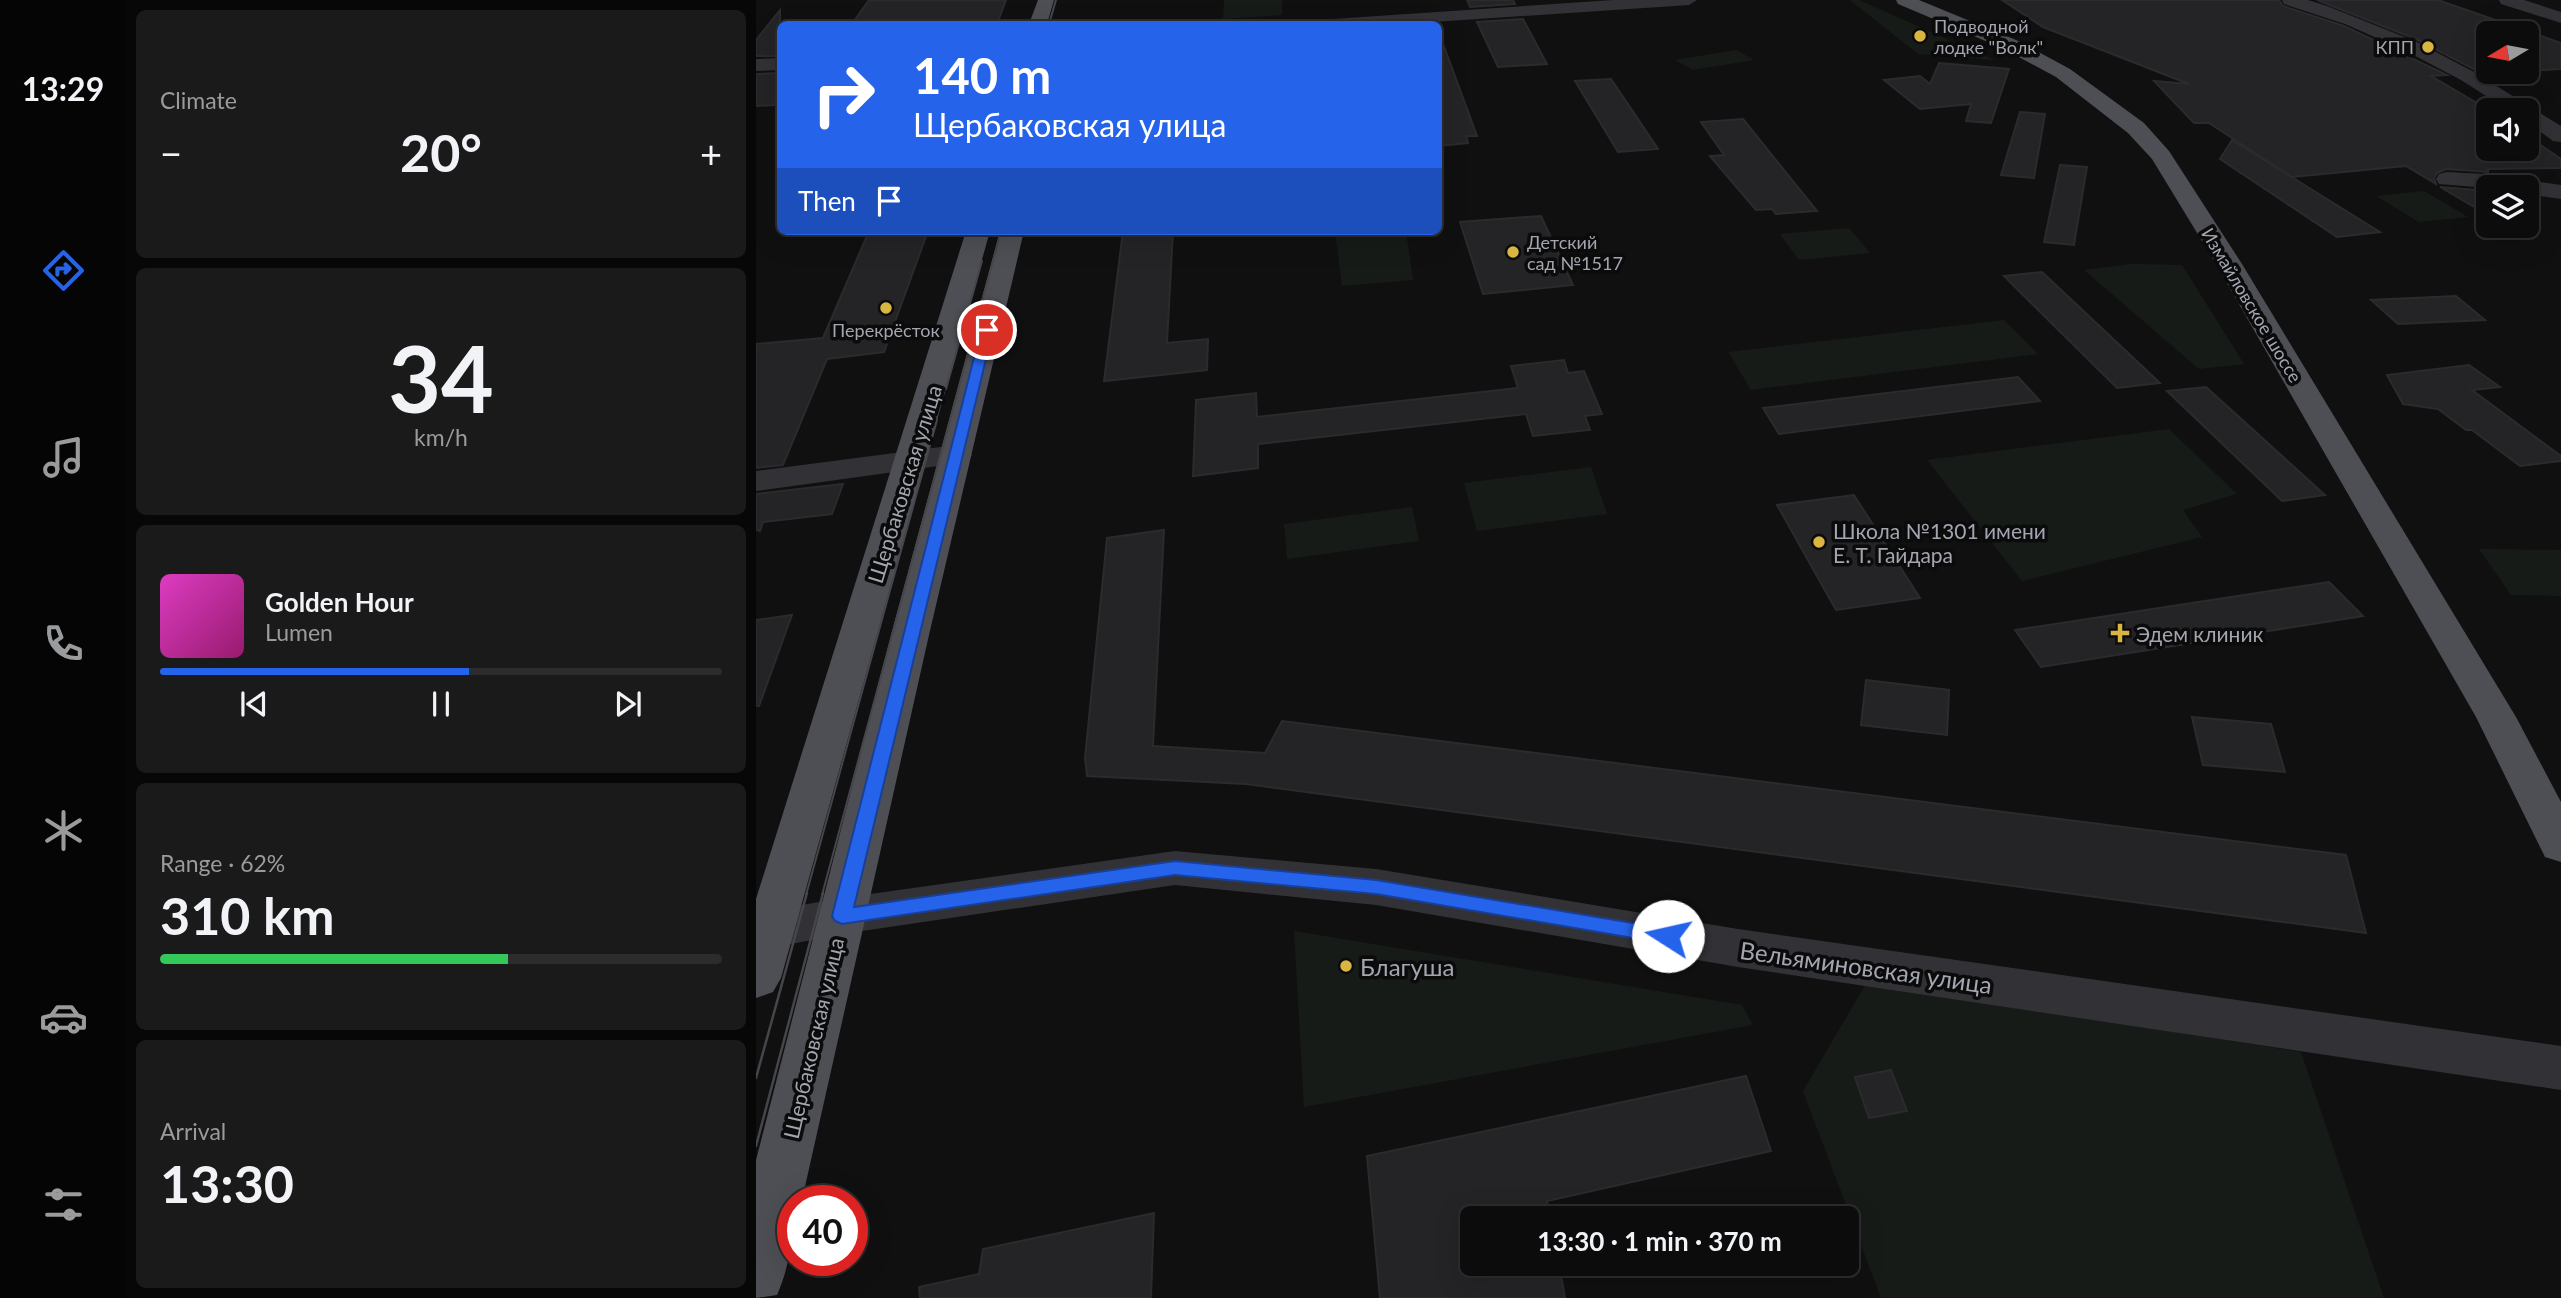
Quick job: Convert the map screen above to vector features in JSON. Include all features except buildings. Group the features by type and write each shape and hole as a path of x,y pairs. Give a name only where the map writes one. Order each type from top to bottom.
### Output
{"main road":[{"path":"1039,21 1046,0"},
{"name":"Измайловское шоссе","path":"1904,0 2009,44 2063,73 2136,128 2161,156 2229,264 2496,717 2561,813"},
{"name":"Щербаковская улица","path":"756,978 763,931 910,461 977,235"},
{"name":"Щербаковская улица","path":"756,1275 1011,235"},
{"name":"Измайловское шоссе","path":"2496,717 2561,845"}],"street":[{"path":"1378,21 1689,0"},
{"path":"2290,0 2323,10 2436,58 2504,98"},
{"path":"2507,0 2561,18"},
{"path":"756,65 777,64"},
{"path":"2539,121 2561,136"},
{"path":"2447,179 2485,181 2561,192"},
{"path":"756,481 956,456"},
{"name":"Вельяминовская улица","path":"763,931 842,916 1175,868 1218,871 1376,887 1738,948 2561,1068"}],"shaded area":[{"path":"1224,0 1282,0 1282,15 1223,19"},
{"path":"1850,0 1859,0 1994,60 1918,54"},
{"path":"1736,50 1754,60 1693,70 1675,60"},
{"path":"2424,191 2468,217 2419,222 2376,196"},
{"path":"1849,228 1870,253 1799,260 1780,234"},
{"path":"1336,235 1407,235 1413,280 1342,286"},
{"path":"2132,264 2182,265 2244,364 2199,369 2084,270"},
{"path":"2004,320 2038,354 1751,390 1728,352"},
{"path":"2169,429 2237,494 2183,510 2202,537 2022,581 1927,460"},
{"path":"1591,467 1607,514 1477,531 1464,483"},
{"path":"1412,507 1419,541 1287,559 1284,524"},
{"path":"2479,549 2561,550 2561,596 2511,595"},
{"path":"1294,931 1742,1005 1753,1025 1304,1107"},
{"path":"1867,982 2301,1052 2384,1298 1881,1298 1859,1240 1859,1206 1846,1206 1803,1091"}],"tram line":[{"path":"1050,21 1056,0"},
{"path":"822,895 1000,235"},
{"path":"946,389 982,261"},
{"path":"806,895 937,420"},
{"path":"756,1078 807,893"},
{"path":"756,1146 823,893"}],"place":[{"name":"Подводной лодке \"Волк\"","path":"1920,36"},
{"name":"КПП","path":"2428,47"},
{"name":"Детский сад №1517","path":"1513,252"},
{"name":"Перекрёсток","path":"886,308"},
{"name":"Школа №1301 имени Е. Т. Гайдара","path":"1819,542"},
{"name":"Эдем клиник","path":"2120,633"},
{"name":"Благуша","path":"1346,966"}],"route":[{"path":"987,330 842,916 1175,868 1376,887 1668,936"}]}
